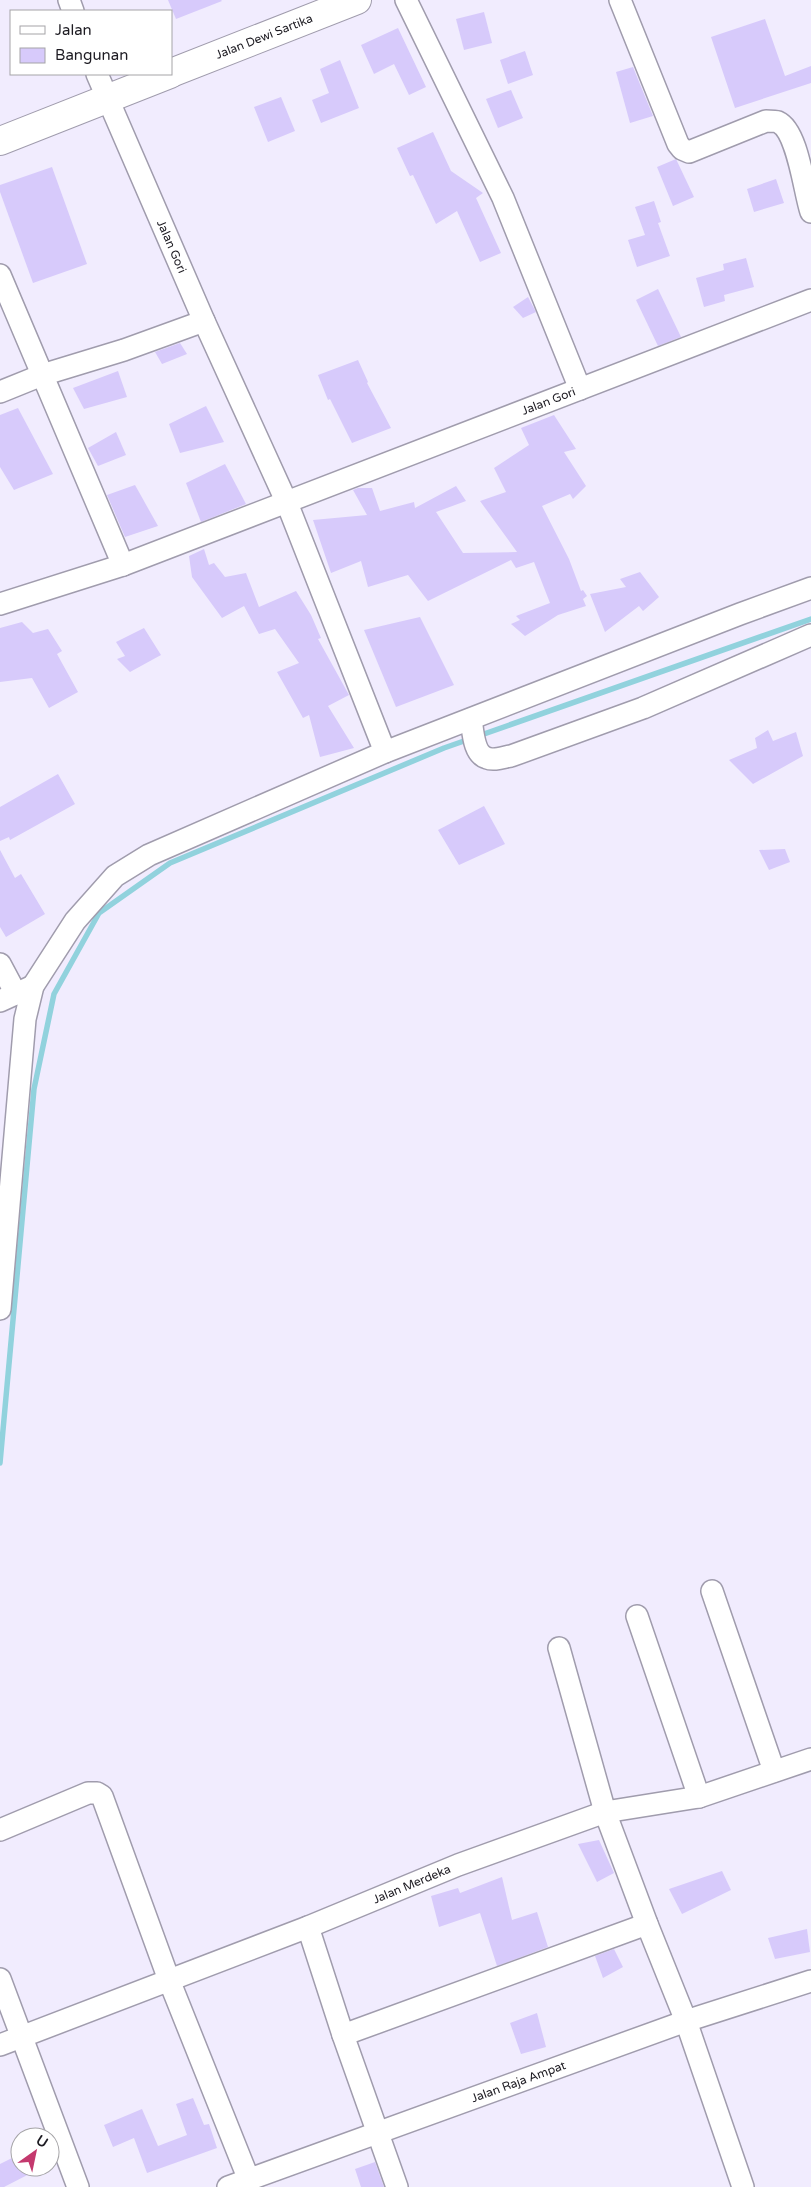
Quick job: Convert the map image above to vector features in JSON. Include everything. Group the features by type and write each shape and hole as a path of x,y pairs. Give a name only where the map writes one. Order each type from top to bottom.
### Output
{"main road":[{"name":"Jalan Dewi Sartika","path":"172,72 357,0"},
{"name":"Jalan Dewi Sartika","path":"0,141 165,75"}],"street":[{"path":"406,0 502,198 580,389"},
{"path":"620,0 678,144 682,149 689,152 766,121 777,122 787,129 793,142 811,212"},
{"name":"Jalan Gori","path":"97,75 106,99 287,503 385,752"},
{"path":"0,275 123,565"},
{"name":"Jalan Gori","path":"0,604 123,565 811,300"},
{"path":"0,392 42,375 124,350 204,320"},
{"path":"16,994 75,921 116,876 149,855 385,752 472,722 740,614 811,588"},
{"path":"472,722 476,748 486,758 511,756 643,708 811,635"},
{"path":"0,964 16,994 25,1019 0,1310"},
{"path":"712,1591 774,1772"},
{"path":"637,1616 700,1797"},
{"path":"559,1648 604,1812 686,2021 743,2187"},
{"name":"Jalan Merdeka","path":"0,2045 308,1927 458,1865 604,1812 700,1797 811,1759"},
{"path":"0,1830 88,1793 97,1793 102,1796 169,1980 248,2180"},
{"path":"343,2035 647,1924"},
{"path":"308,1927 343,2035 397,2187"},
{"path":"0,1979 78,2187"},
{"name":"Jalan Raja Ampat","path":"228,2187 686,2021 811,1981"}],"building":[{"path":"168,0 221,0 222,1 176,19"},
{"path":"484,12 492,43 464,50 456,19"},
{"path":"765,19 785,76 811,66 811,83 735,108 711,37"},
{"path":"398,28 426,87 409,95 394,64 374,74 361,45"},
{"path":"525,51 533,75 508,84 500,60"},
{"path":"340,60 359,108 321,123 312,100 329,93 320,69"},
{"path":"633,67 653,116 630,123 616,72"},
{"path":"511,90 523,118 498,128 486,99"},
{"path":"281,97 295,131 268,142 254,107"},
{"path":"433,132 451,171 483,193 476,198 501,253 480,262 457,211 436,224 413,175 410,176 397,148"},
{"path":"676,159 694,197 673,206 657,167"},
{"path":"52,167 87,264 33,283 0,192 0,185"},
{"path":"776,179 784,203 754,212 747,189"},
{"path":"654,201 661,222 658,223 670,256 637,267 628,240 645,235 635,207"},
{"path":"746,258 754,287 724,295 725,301 704,307 696,278 724,270 723,264"},
{"path":"658,289 681,337 658,346 636,300"},
{"path":"528,297 536,312 523,318 513,307"},
{"path":"180,343 187,354 162,364 155,352"},
{"path":"358,360 367,383 391,428 352,443 330,399 328,400 318,375"},
{"path":"118,371 127,397 84,409 73,388"},
{"path":"206,406 224,442 180,453 169,424"},
{"path":"18,408 53,474 14,490 0,467 0,415"},
{"path":"554,415 576,449 564,452 586,486 573,499 570,494 542,506 569,559 581,591 583,590 587,596 583,599 586,606 558,615 525,636 511,624 520,620 516,616 550,603 534,562 516,568 511,560 428,601 408,575 368,587 361,561 331,573 313,520 367,515 353,490 358,488 372,488 380,511 414,502 415,508 456,486 466,501 436,512 463,553 517,552 480,501 506,492 494,468 529,445 521,428"},
{"path":"116,432 126,455 98,466 88,448"},
{"path":"225,464 246,504 201,522 186,483"},
{"path":"135,485 158,526 125,537 107,495"},
{"path":"204,549 209,565 214,563 225,577 246,573 259,607 296,591 311,615 321,638 318,639 349,695 328,706 354,748 320,757 309,715 303,718 277,672 299,663 275,629 259,634 244,606 222,618 192,577 189,556"},
{"path":"640,572 659,597 643,611 639,606 605,632 590,594 626,587 620,579"},
{"path":"420,617 454,685 396,707 364,630"},
{"path":"22,622 33,633 48,629 62,651 57,654 78,692 49,708 32,678 0,682 0,628"},
{"path":"144,628 161,655 130,672 117,659 125,656 116,642"},
{"path":"768,730 773,741 796,732 803,756 753,784 729,760 757,748 755,738"},
{"path":"58,774 75,804 10,840 9,837 0,841 0,807"},
{"path":"484,806 505,844 459,865 438,830"},
{"path":"785,849 790,862 769,870 759,850"},
{"path":"0,850 15,878 21,874 45,914 6,937 0,927"},
{"path":"599,1840 614,1873 597,1882 578,1844"},
{"path":"722,1871 731,1890 682,1914 669,1889"},
{"path":"502,1877 512,1920 537,1912 548,1947 497,1966 480,1913 439,1927 431,1896 458,1888 460,1893"},
{"path":"807,1929 810,1952 775,1959 768,1938"},
{"path":"614,1949 623,1967 603,1978 595,1956"},
{"path":"537,2013 546,2047 521,2054 510,2023"},
{"path":"193,2098 204,2125 209,2124 217,2148 147,2173 134,2138 113,2147 104,2125 142,2109 158,2146 187,2135 176,2104"},
{"path":"10,2159 10,2177 24,2177 4,2187 0,2187 0,2164"},
{"path":"375,2162 384,2187 361,2187 355,2169"}],"waterway":[{"path":"0,1463 34,1089 54,994 99,913 170,863 444,748 811,619"}]}
